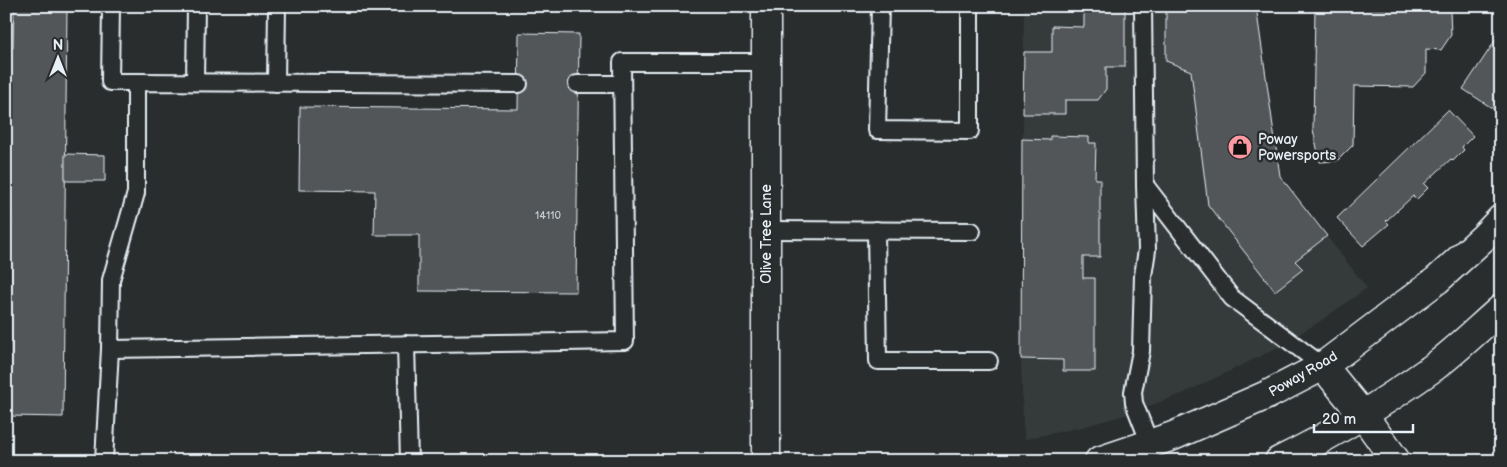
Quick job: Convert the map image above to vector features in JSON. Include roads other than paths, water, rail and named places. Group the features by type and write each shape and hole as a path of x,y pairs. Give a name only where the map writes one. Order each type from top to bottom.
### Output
{"main road":[{"name":"Olive Tree Lane","path":"766,6 766,461"},
{"name":"Poway Road","path":"1108,459 1150,444 1267,395 1323,366 1437,280 1501,219"},
{"path":"1279,461 1363,415 1435,366 1501,309"},
{"path":"1323,366 1363,415 1396,461"}],"lane":[{"path":"111,6 110,82 519,84"},
{"path":"195,82 196,6"},
{"path":"276,83 277,6"},
{"path":"880,6 877,130 970,131 970,6"},
{"path":"1144,6 1147,250 1143,276 1141,351 1133,392 1134,403 1150,444"},
{"path":"110,349 624,341 622,62 766,62"},
{"path":"104,461 110,349 111,280 136,193 136,82"},
{"path":"577,84 622,84"},
{"path":"1145,185 1232,298 1323,366"},
{"path":"766,230 972,231"},
{"path":"876,230 878,361 989,361"},
{"path":"406,344 409,461"}],"place":[{"name":"Poway Powersports","path":"1240,147"}]}
